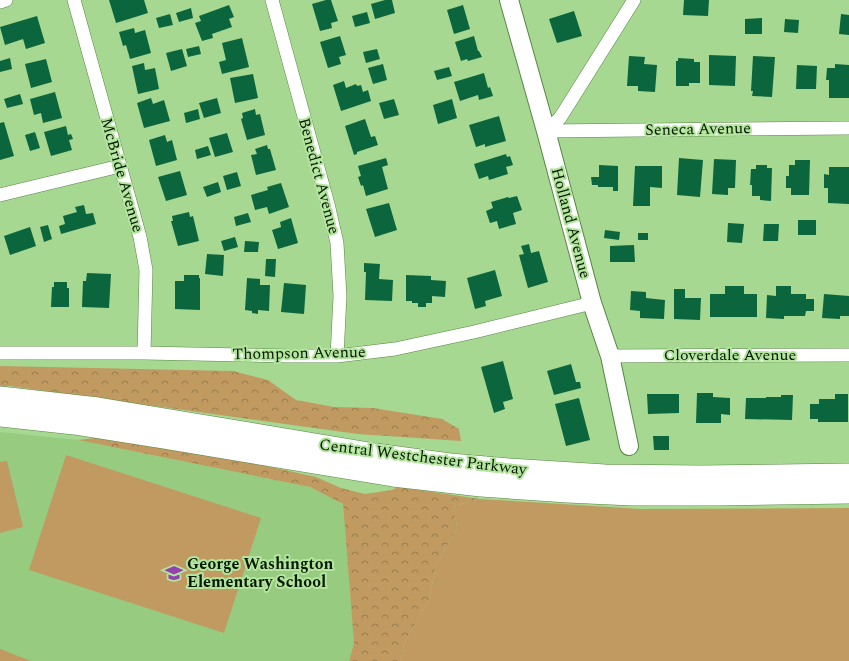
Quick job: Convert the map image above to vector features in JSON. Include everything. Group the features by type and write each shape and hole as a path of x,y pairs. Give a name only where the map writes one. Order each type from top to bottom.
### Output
{"main road":[{"name":"Central Westchester Parkway","path":"0,397 98,408 375,454 510,470 605,475 700,476 849,474"},
{"name":"Central Westchester Parkway","path":"0,416 74,424 393,476 481,486 632,495 849,493"}],"street":[{"path":"0,2 6,0"},
{"name":"McBride Avenue","path":"74,0 140,237 146,270 144,353"},
{"name":"Benedict Avenue","path":"272,0 326,197 337,243 340,296 337,356"},
{"name":"Holland Avenue","path":"509,0 592,303 610,356 629,446"},
{"path":"546,131 560,118 634,0"},
{"name":"Seneca Avenue","path":"546,131 849,128"},
{"path":"0,195 120,166"},
{"name":"Thompson Avenue","path":"0,353 144,353 337,356 395,349 474,332 592,303"},
{"name":"Cloverdale Avenue","path":"610,356 849,355"}],"shaded area":[{"name":"George Washington Elementary School","path":"0,432 78,440 310,487 343,504 354,643 349,661 0,661"}],"green space":[{"path":"0,366 233,371 268,380 296,400 334,407 373,408 442,419 459,429 461,441 358,434 10,386 0,387"},
{"path":"112,436 244,461 316,477 341,488 365,494 392,490 398,487 480,499 454,506 457,528 436,565 429,600 404,643 401,661 349,661 354,643 343,504 310,487 78,440"},
{"path":"66,455 261,518 224,633 29,570"},
{"path":"7,461 23,527 0,533 0,462"},
{"path":"480,499 641,509 849,508 849,661 401,661 404,643 429,600 436,565 457,528 454,506"},
{"path":"0,649 31,661 0,661"}],"building":[{"path":"109,0 144,0 148,13 116,23"},
{"path":"331,0 338,21 331,23 332,28 320,31 312,4"},
{"path":"385,0 392,0 395,13 375,19 371,4"},
{"path":"684,0 709,0 708,16 683,15"},
{"path":"229,5 234,17 229,19 232,27 212,34 213,38 202,41 195,23 201,21 199,16"},
{"path":"463,5 470,29 454,34 447,10"},
{"path":"191,8 193,18 179,22 176,13"},
{"path":"574,11 582,36 557,43 549,19"},
{"path":"367,12 370,23 355,27 352,16"},
{"path":"170,14 173,25 159,28 156,18"},
{"path":"841,14 849,15 849,35 839,34"},
{"path":"37,16 45,43 26,49 23,39 5,45 0,27"},
{"path":"762,18 762,34 745,34 745,19"},
{"path":"785,19 799,20 798,33 784,32"},
{"path":"134,28 135,33 145,30 151,53 130,59 126,45 123,46 119,32"},
{"path":"340,36 346,55 339,57 341,64 328,68 320,42"},
{"path":"474,36 478,51 482,57 468,61 467,59 461,61 455,42"},
{"path":"242,38 249,67 222,74 219,62 226,60 222,43"},
{"path":"199,46 201,54 188,57 186,49"},
{"path":"182,49 187,66 171,71 166,53"},
{"path":"377,49 380,59 366,63 363,52"},
{"path":"709,55 736,56 735,86 709,85"},
{"path":"629,56 645,57 644,64 657,65 655,92 638,91 638,86 627,86"},
{"path":"753,56 775,57 772,97 752,96"},
{"path":"10,58 12,69 0,72 0,61"},
{"path":"678,58 694,59 694,62 700,62 700,83 689,83 689,86 676,86 676,61 678,61"},
{"path":"46,59 52,82 31,88 25,64"},
{"path":"144,63 145,70 155,68 159,89 138,94 132,66"},
{"path":"383,64 387,80 373,84 368,68"},
{"path":"835,64 849,65 849,98 829,98 829,80 826,80 827,68 835,68"},
{"path":"797,65 817,66 816,89 796,89"},
{"path":"449,67 452,76 437,80 434,71"},
{"path":"484,73 488,88 490,87 493,96 479,100 478,95 460,101 454,82"},
{"path":"253,74 258,98 235,103 230,78"},
{"path":"344,81 346,88 356,84 357,86 361,85 363,92 368,90 371,101 341,111 333,85"},
{"path":"55,92 62,118 43,123 41,113 34,115 30,99"},
{"path":"20,94 23,104 7,108 4,99"},
{"path":"151,98 153,104 164,100 170,121 144,128 137,103"},
{"path":"217,98 221,113 204,118 199,103"},
{"path":"394,99 399,115 384,119 379,103"},
{"path":"452,99 457,118 438,124 433,105"},
{"path":"198,109 200,119 186,123 184,113"},
{"path":"255,109 256,115 260,114 265,135 247,140 241,119 243,118 242,113"},
{"path":"499,116 506,141 485,147 485,144 476,147 469,125"},
{"path":"365,119 371,137 375,136 378,145 357,152 357,154 354,155 345,126"},
{"path":"4,122 14,156 0,160 0,123"},
{"path":"66,126 68,135 71,134 73,139 69,140 72,150 51,156 44,132"},
{"path":"35,132 40,148 30,151 25,135"},
{"path":"227,133 233,152 215,157 209,138"},
{"path":"165,135 167,142 172,140 177,160 156,166 149,140"},
{"path":"267,145 268,149 270,149 276,170 256,175 251,155 257,154 255,149"},
{"path":"208,146 211,155 197,159 195,150"},
{"path":"506,154 507,157 510,156 513,165 506,167 508,174 489,180 488,176 479,179 474,164"},
{"path":"386,158 388,165 382,167 388,189 366,196 363,185 361,186 358,177 361,176 358,166"},
{"path":"679,158 703,160 700,197 677,195"},
{"path":"714,159 736,160 735,188 728,188 728,195 712,194"},
{"path":"795,160 810,160 809,195 791,195 791,188 786,188 786,176 789,176 789,165 795,165"},
{"path":"599,165 618,166 618,191 613,191 613,187 598,187 598,185 592,185 591,177 599,177"},
{"path":"756,165 767,165 767,168 772,168 771,201 760,200 760,196 752,196 752,185 750,185 751,169 756,169"},
{"path":"635,166 662,166 662,188 650,187 650,206 633,206"},
{"path":"829,167 849,167 849,204 828,203 828,188 824,188 824,174 829,175"},
{"path":"180,171 187,195 166,201 158,177"},
{"path":"237,172 241,186 227,190 223,176"},
{"path":"218,182 221,192 207,197 203,187"},
{"path":"281,183 289,207 269,214 267,207 255,210 251,195 268,190 267,187"},
{"path":"517,196 522,210 513,213 516,224 499,229 497,221 490,223 486,211 493,208 491,202"},
{"path":"389,203 397,230 375,237 366,209"},
{"path":"84,205 86,214 93,213 96,224 61,234 59,226 65,224 63,216 77,212 75,207"},
{"path":"189,212 190,217 193,216 199,241 178,246 171,221 173,221 172,216"},
{"path":"248,213 251,222 236,226 234,217"},
{"path":"291,218 298,243 278,249 272,230 281,227 280,222"},
{"path":"798,220 816,220 816,235 798,235"},
{"path":"728,223 744,224 742,243 727,242"},
{"path":"764,224 779,224 778,241 763,241"},
{"path":"48,225 52,239 44,242 40,227"},
{"path":"30,227 36,246 10,255 4,236"},
{"path":"605,230 620,232 619,240 604,238"},
{"path":"638,233 648,233 648,240 638,240"},
{"path":"235,237 238,247 224,251 221,241"},
{"path":"245,241 259,242 258,252 244,252"},
{"path":"529,244 531,253 539,251 548,282 528,288 519,255 524,254 521,246"},
{"path":"634,245 635,262 610,262 610,246"},
{"path":"207,254 224,255 223,276 205,274"},
{"path":"266,259 276,259 275,277 265,276"},
{"path":"364,263 380,264 379,279 393,280 392,301 365,300 366,272 364,272"},
{"path":"495,270 502,296 485,301 486,306 475,309 467,278"},
{"path":"87,273 111,274 109,308 82,307 83,281 86,281"},
{"path":"184,275 199,275 200,310 175,309 175,281 184,281"},
{"path":"406,275 431,276 431,280 446,281 445,297 432,296 432,303 426,303 426,307 418,307 418,303 406,301"},
{"path":"247,278 260,279 260,285 270,285 269,311 258,310 258,314 245,310"},
{"path":"54,282 67,282 67,288 69,288 69,307 51,307 52,287 54,287"},
{"path":"284,283 306,285 304,314 281,312"},
{"path":"725,286 744,286 744,294 757,294 757,317 710,317 710,294 725,294"},
{"path":"776,286 791,286 791,294 806,294 806,299 814,299 814,311 806,311 805,316 784,316 784,319 766,318 767,295 776,296"},
{"path":"674,289 685,289 685,298 701,298 700,320 674,319"},
{"path":"631,291 646,292 646,298 665,300 664,319 640,318 640,311 630,310"},
{"path":"824,294 849,296 849,316 840,316 840,319 822,318"},
{"path":"503,361 513,399 503,402 505,409 494,413 481,367"},
{"path":"571,364 576,382 580,382 581,388 554,395 547,371"},
{"path":"697,393 713,393 713,397 730,398 730,415 721,414 721,423 696,423"},
{"path":"647,394 679,394 679,413 648,414"},
{"path":"835,394 848,394 848,422 818,422 818,419 810,419 810,404 819,404 819,399 835,399"},
{"path":"781,395 793,395 792,420 745,419 746,398 781,397"},
{"path":"579,398 590,440 566,446 555,404"},
{"path":"653,436 669,436 669,450 654,450"}],"place":[{"name":"George Washington Elementary School","path":"174,573"}]}
